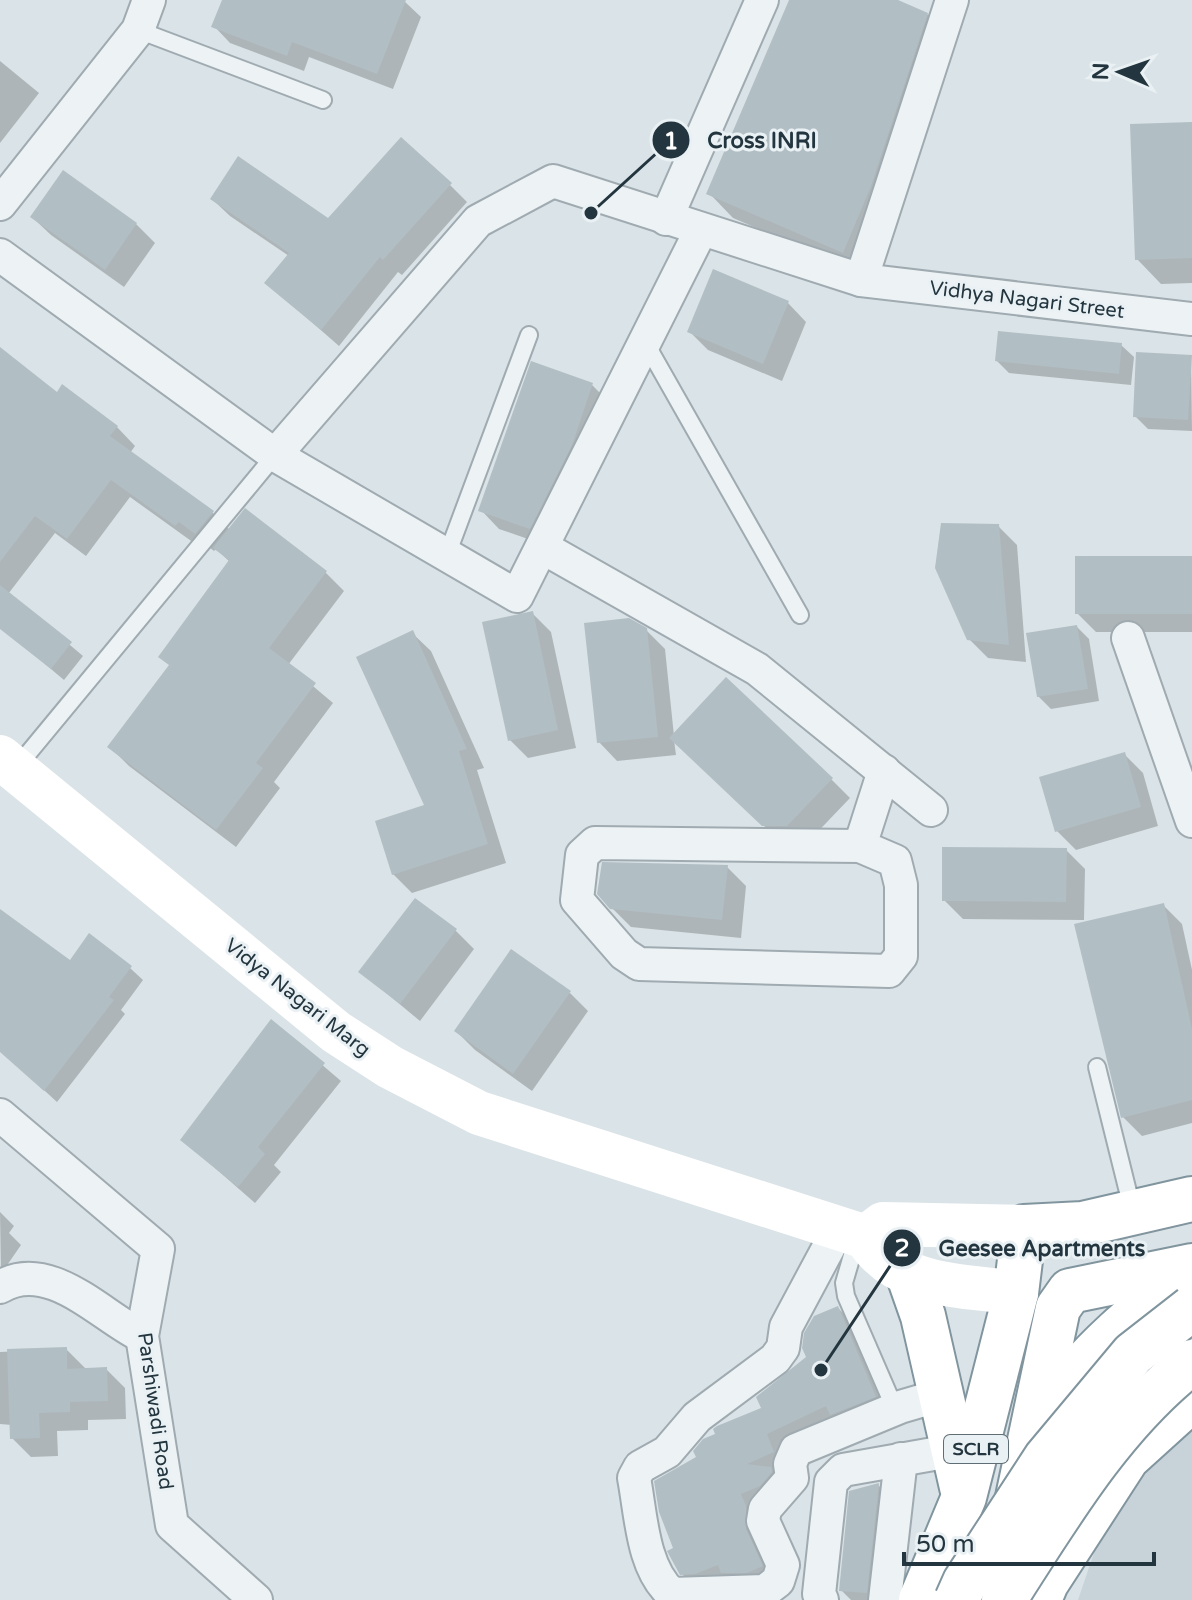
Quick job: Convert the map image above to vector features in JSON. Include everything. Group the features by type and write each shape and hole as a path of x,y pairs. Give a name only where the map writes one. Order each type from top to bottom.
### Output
{"main road":[{"name":"Vidya Nagari Marg","path":"8,763 336,1032 390,1067 479,1113 854,1233 877,1256 909,1276 1016,1293 1070,1291 1192,1266"},
{"path":"854,1233 883,1224 1024,1227 1083,1224 1192,1199"},
{"path":"1070,1291 1083,1224"},
{"name":"SCLR","path":"921,1600 964,1497 1016,1293 1024,1227"},
{"path":"909,1276 923,1316 956,1450 964,1497"},
{"path":"1011,1536 1055,1403 1109,1338 1170,1287 1192,1278"},
{"name":"SCLR","path":"1014,1600 1011,1536 1058,1308 1070,1291"},
{"path":"957,1600 965,1582 1046,1458 1133,1354 1192,1308"},
{"path":"1004,1600 1080,1483 1163,1385 1192,1362"},
{"path":"1039,1600 1046,1583 1127,1458 1192,1399"}],"street":[{"path":"0,204 138,30 149,0"},
{"path":"666,219 762,0"},
{"path":"861,280 952,0"},
{"name":"Vidhya Nagari Street","path":"275,455 478,221 553,181 861,280 1192,319"},
{"path":"0,255 275,455 517,596 701,230"},
{"path":"542,547 757,669 931,810"},
{"path":"1128,638 1192,821"},
{"path":"860,846 884,771"},
{"path":"595,843 860,846 895,861 901,885 901,956 889,971 639,964 624,954 577,900 582,855 595,843"},
{"name":"Parshiwadi Road","path":"0,1115 158,1249 142,1336 172,1525 256,1600"},
{"path":"854,1233 786,1327 783,1348 775,1359 697,1417 667,1452 640,1467 634,1478 648,1552 662,1585 672,1594 765,1591 778,1581 783,1565 763,1521 765,1509 792,1478 790,1464 796,1450 895,1409 941,1395"},
{"path":"0,1287 11,1281 42,1282 85,1297 120,1326 142,1336"},
{"path":"822,1600 819,1594 831,1482 843,1470 956,1450"},
{"path":"885,1600 901,1459"}],"lane":[{"path":"138,30 323,100"},
{"path":"447,555 529,335"},
{"path":"645,342 800,615"},
{"path":"8,763 275,455"},
{"path":"1097,1067 1133,1214"},
{"path":"854,1233 844,1283 846,1296 895,1409"}],"shaded area":[{"path":"1192,1424 1192,1600 1078,1600 1110,1506"}],"building":[{"path":"222,0 406,0 377,74 292,42 287,56 211,27"},
{"path":"789,0 898,0 928,13 871,186 843,253 706,194"},
{"path":"1192,122 1192,258 1135,260 1130,124"},
{"path":"401,137 452,183 383,260 380,257 321,330 264,283 289,253 210,199 238,156 328,218"},
{"path":"63,170 137,223 105,270 30,217"},
{"path":"713,269 789,301 763,364 687,332"},
{"path":"998,331 1122,343 1119,374 995,361"},
{"path":"0,347 57,392 62,384 118,426 110,436 214,511 195,534 179,522 175,526 111,480 67,539 35,516 0,562"},
{"path":"1136,352 1192,355 1188,420 1133,417"},
{"path":"531,361 593,383 572,445 530,529 478,511"},
{"path":"245,508 327,571 269,648 316,683 256,763 263,768 216,830 107,747 169,665 158,657 229,560 213,548"},
{"path":"941,523 999,524 1009,645 967,640 935,568"},
{"path":"1075,556 1192,556 1192,614 1075,614"},
{"path":"0,585 72,642 51,669 0,629"},
{"path":"533,611 558,730 508,741 482,622"},
{"path":"629,618 647,628 658,737 597,743 584,623"},
{"path":"1077,625 1088,689 1037,697 1026,633"},
{"path":"413,630 467,749 459,751 488,844 392,875 375,821 424,805 356,657"},
{"path":"726,677 833,778 787,826 762,826 669,738"},
{"path":"1125,752 1141,807 1055,832 1039,777"},
{"path":"942,847 1067,848 1066,902 942,901"},
{"path":"602,862 728,865 722,920 610,909 597,894"},
{"path":"415,898 457,929 400,1004 358,972"},
{"path":"1164,903 1192,1029 1192,1100 1121,1118 1074,924"},
{"path":"0,909 70,960 89,933 132,966 109,997 114,1000 44,1091 0,1052"},
{"path":"511,949 571,991 513,1074 454,1031"},
{"path":"271,1019 325,1063 258,1147 265,1154 238,1187 180,1140"},
{"path":"838,1306 876,1397 830,1415 826,1406 767,1434 774,1452 747,1464 771,1467 772,1472 760,1486 741,1494 746,1506 746,1529 763,1566 747,1573 721,1573 718,1565 695,1574 680,1575 667,1551 673,1548 659,1512 654,1481 696,1457 693,1451 703,1439 715,1434 713,1429 717,1426 761,1408 756,1397 806,1357 802,1348 804,1333 814,1316"},
{"path":"67,1347 67,1369 107,1367 108,1401 70,1402 70,1412 39,1413 40,1438 10,1439 7,1349"},
{"path":"879,1483 867,1593 839,1591 849,1491"}],"place":[{"name":"Cross INRI","path":"591,213"},
{"name":"Geesee Apartments","path":"821,1370"}]}
